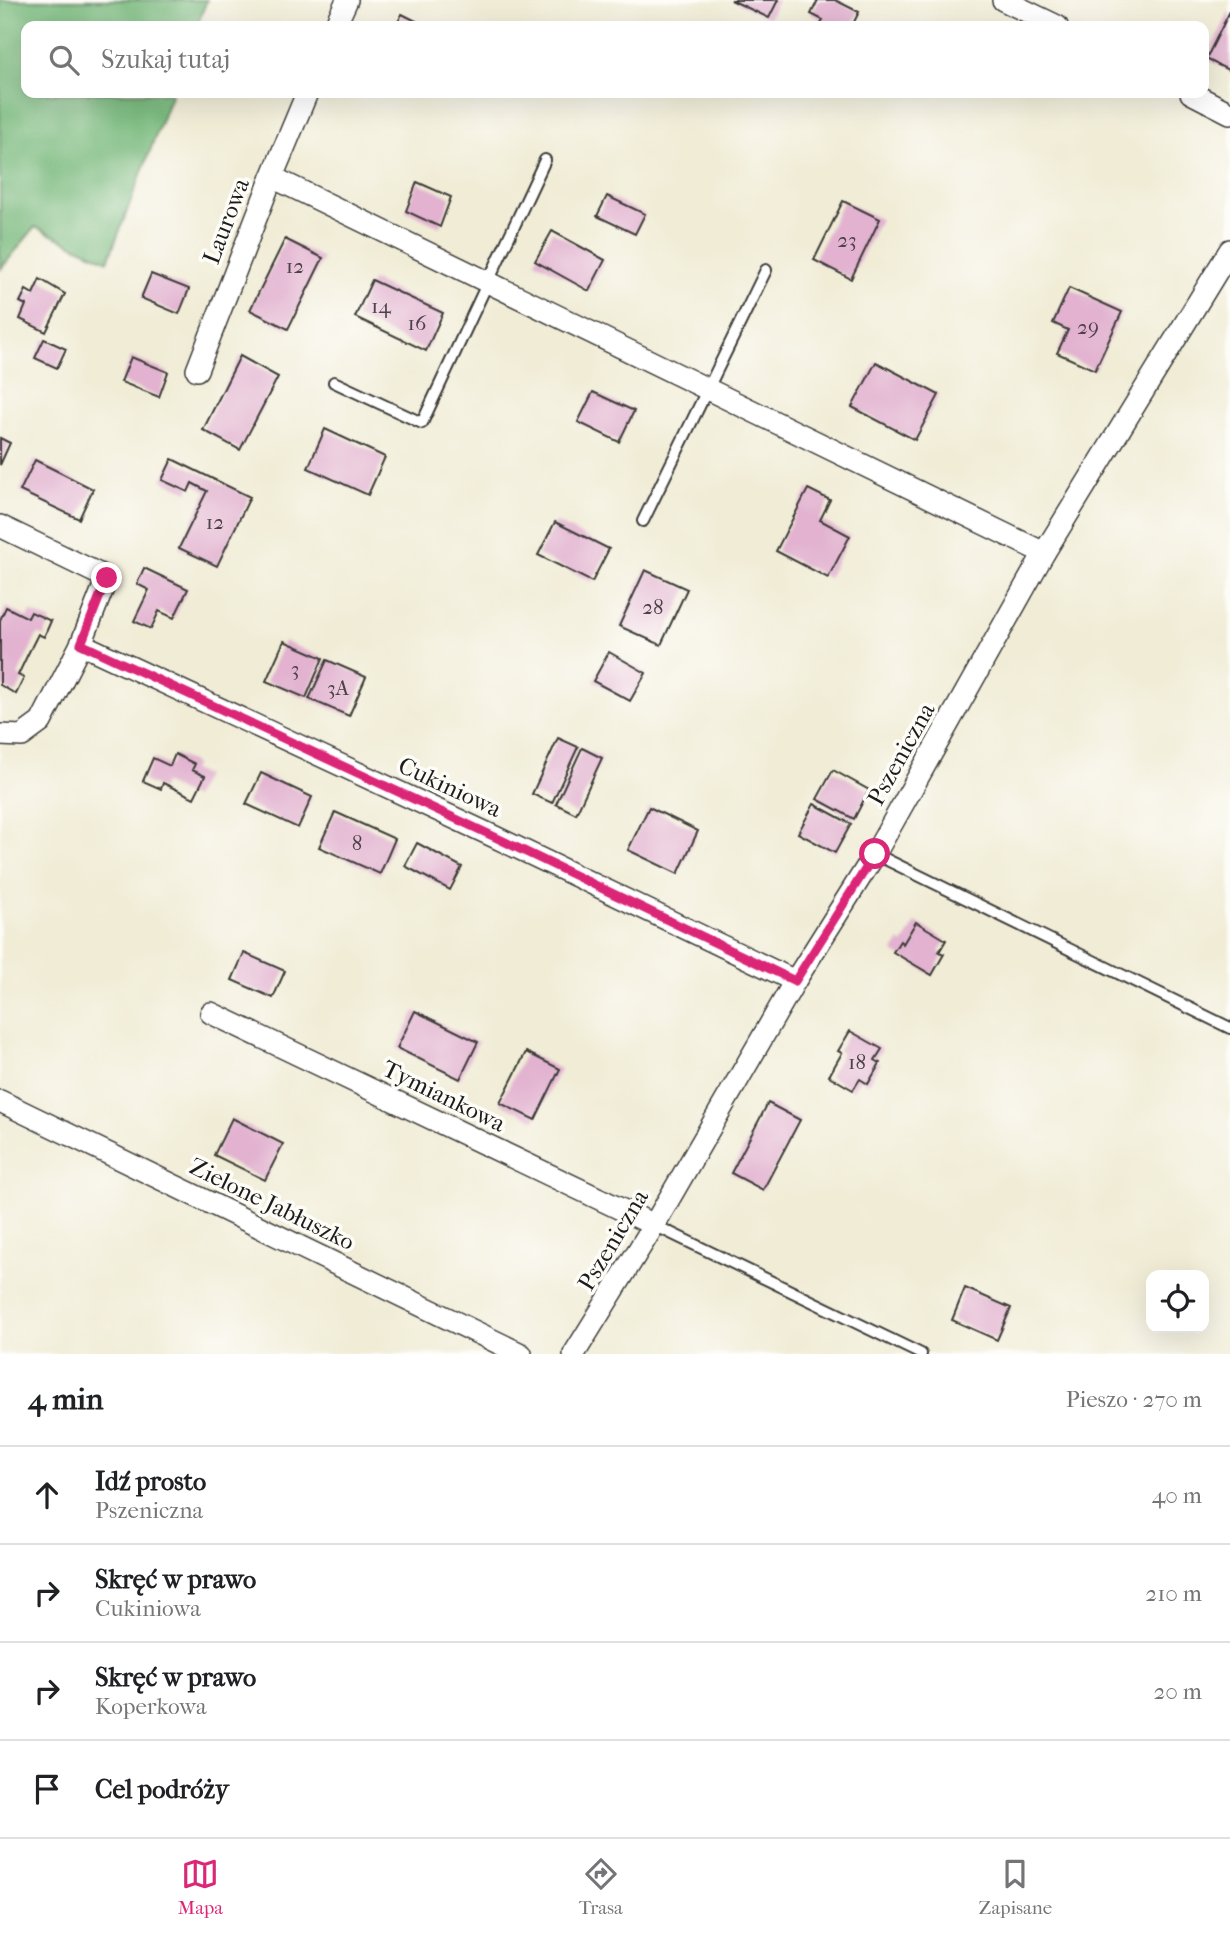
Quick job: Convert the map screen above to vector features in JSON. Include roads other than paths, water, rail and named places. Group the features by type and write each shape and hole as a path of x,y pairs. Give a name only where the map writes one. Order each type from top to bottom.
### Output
{"street":[{"path":"337,21 346,0"},
{"path":"1003,0 1047,21"},
{"name":"Laurowa","path":"197,370 305,98"},
{"path":"1201,98 1230,113"},
{"path":"272,177 1044,553"},
{"name":"Pszeniczna","path":"573,1354 654,1225 795,981 875,854 1044,553 1230,250"},
{"path":"0,526 107,578 81,644 41,722 22,737 0,735"},
{"name":"Cukiniowa","path":"81,644 495,837 795,981"},
{"name":"Tymiankowa","path":"211,1013 654,1225"},
{"name":"Zielone Jabłuszko","path":"0,1101 521,1354"}],"lane":[{"path":"334,382 422,423 545,160"},
{"path":"643,521 766,270"},
{"path":"875,854 1230,1028"},
{"path":"654,1225 921,1354"}]}
